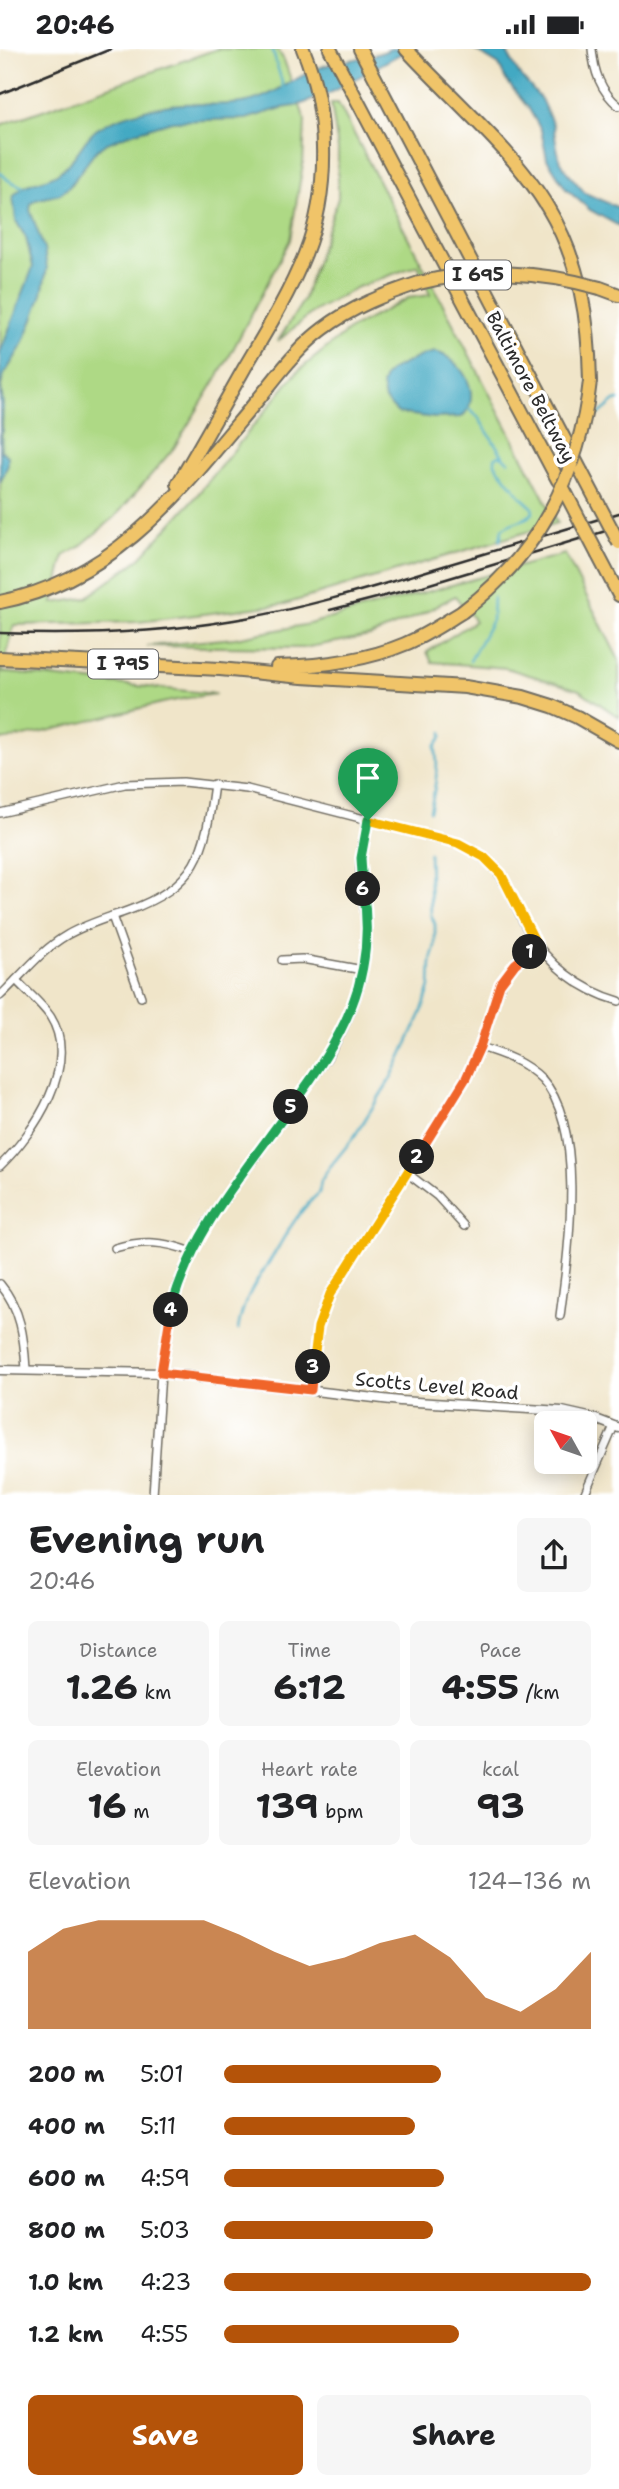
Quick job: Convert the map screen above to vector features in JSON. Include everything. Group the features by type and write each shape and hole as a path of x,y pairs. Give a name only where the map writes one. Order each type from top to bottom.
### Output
{"highway":[{"path":"162,511 284,300 306,251 321,185 323,150 320,110 303,49"},
{"name":"Baltimore Beltway","path":"360,49 619,543"},
{"name":"Baltimore Beltway","path":"330,50 619,595"},
{"path":"220,669 300,667 376,654 405,644 462,612 479,600 503,576 535,537 561,493 580,442 590,381 590,346 582,293 562,233 548,207 520,169 410,52"},
{"path":"0,602 64,582 121,548 162,511 308,343 353,310 374,299 419,283 488,272 553,276 619,295"},
{"name":"I 795","path":"0,658 220,669"},
{"path":"220,669 490,690 552,706 619,741"}],"street":[{"path":"592,49 601,86 619,106"},
{"path":"0,813 125,784 214,784 247,789 458,843 484,857 501,874 538,947 550,960 572,979 619,1001"},
{"path":"0,996 54,943 77,930 160,897 181,881 198,859 206,836 214,784"},
{"path":"153,1495 161,1373 170,1313 192,1252 207,1223 336,1044 354,1001 362,970 366,934 360,868 368,820"},
{"path":"112,916 141,997"},
{"path":"311,1390 318,1327 324,1305 449,1107 480,1047 500,984 515,964 538,947"},
{"path":"282,960 302,959 362,970"},
{"path":"0,1166 31,1129 55,1080 61,1057 58,1036 50,1017 16,980"},
{"path":"480,1047 517,1061 535,1073 550,1089 561,1110 570,1175 570,1212 560,1316"},
{"path":"407,1173 437,1196 464,1226"},
{"path":"115,1248 134,1243 159,1242 192,1252"},
{"path":"0,1284 8,1294 20,1321 24,1336 26,1369"},
{"name":"Scotts Level Road","path":"0,1370 161,1373 436,1404 562,1411 616,1427"},
{"path":"583,1495 616,1427"}],"green space":[{"path":"217,49 277,49 284,60 305,120 303,164 290,240 227,361 174,448 115,517 78,548 64,556 53,603 86,598 138,560 194,499 297,372 350,329 408,298 430,295 418,265 358,287 313,312 278,341 303,301 338,198 338,149 331,103 338,103 557,523 285,604 138,622 14,625 2,672 216,694 162,703 54,730 0,740 0,125"},
{"path":"565,554 619,660 619,717 579,690 506,668 432,662 427,652 475,621 455,596 418,616 370,636 303,648 147,646 235,638 309,624"}],"water":[{"path":"391,49 409,49 326,95 296,106 246,119 172,121 105,144 96,151 69,187 60,194 36,200 31,204 30,210 44,249 47,268 33,319 1,386 1,450 8,456 8,465 0,483 0,353 33,267 26,238 16,221 13,197 18,191 58,173 97,129 116,119 173,105 247,102 267,95 324,66"},
{"path":"473,49 505,49 519,74 541,99 553,125 559,158 567,172 585,193 619,208 619,226 590,210 566,189 547,159 541,130 529,109 506,80 499,65"},
{"path":"435,352 444,355 461,369 470,388 468,408 462,417 434,418 398,413 385,400 382,386 385,377 391,370"}],"waterway":[{"path":"272,49 284,89"},
{"path":"0,172 8,180 23,187"},
{"path":"597,416 619,400"},
{"path":"468,408 478,417 503,456"},
{"path":"500,541 502,529 533,513 532,507 495,464 495,458 499,455 509,461"},
{"path":"470,661 492,620 493,597"},
{"path":"430,811 437,771 435,747 442,737 442,732"},
{"path":"238,1330 244,1306 254,1286 297,1218 319,1193 321,1181 329,1168 354,1137 391,1078 421,1014 430,987 431,960 435,946 429,853"}],"railway":[{"path":"0,94 111,49"},
{"path":"0,633 88,634 147,631 259,616 357,592 619,513"},
{"path":"330,610 423,586 619,527"}],"route":[{"path":"368,820 458,843 484,857 494,865 509,887 538,947 515,964 500,984 480,1047 466,1078 324,1305 318,1327 311,1390 161,1373 175,1294 200,1236 327,1058 343,1030 354,1001 365,951 365,901 360,868 368,820"}]}
